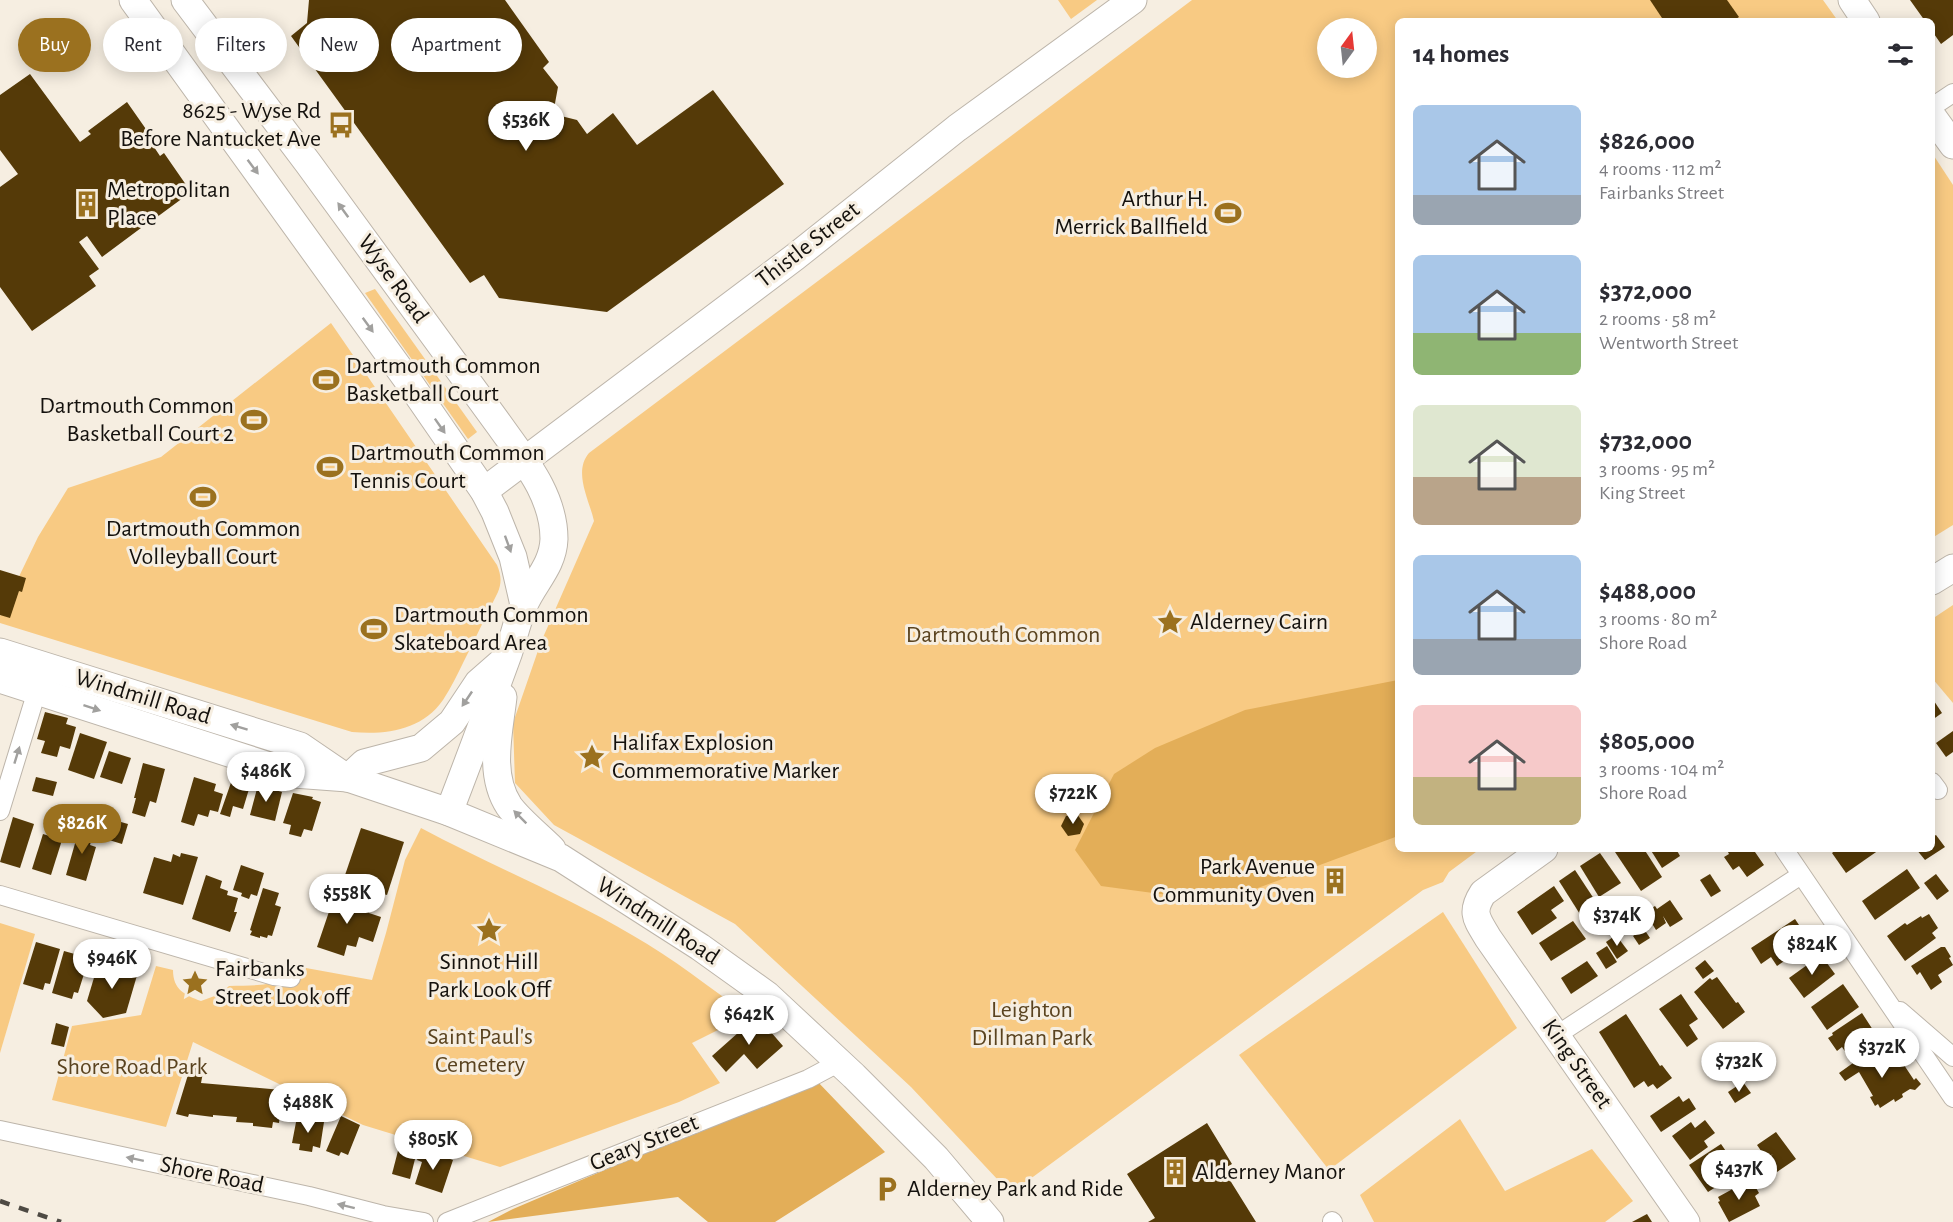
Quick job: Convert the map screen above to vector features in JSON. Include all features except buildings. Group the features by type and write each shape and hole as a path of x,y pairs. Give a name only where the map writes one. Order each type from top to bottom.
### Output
{"main road":[{"name":"Wyse Road","path":"133,0 406,378 484,491 513,557 524,605"},
{"name":"Wyse Road","path":"185,0 309,163 525,461 545,495 554,537 548,565 524,605 449,812"},
{"name":"Thistle Street","path":"484,491 795,256 957,128 1132,0"},
{"path":"1852,0 1864,18"},
{"path":"1935,120 1953,145"},
{"path":"1935,579 1953,568"},
{"name":"Windmill Road","path":"0,652 41,678"},
{"path":"348,778 364,763 421,748 452,722 478,683 507,657"},
{"path":"507,657 495,763 509,806 561,858"},
{"name":"Windmill Road","path":"0,679 41,678 300,746 348,778 449,812 561,858 700,947 767,995 840,1062 936,1158 990,1222"},
{"name":"King Street","path":"1540,852 1483,893 1476,903 1475,917 1686,1222"}],"street":[{"path":"1935,105 1953,93"},
{"path":"0,811 41,678"},
{"path":"1786,852 1953,1098"},
{"path":"1557,1035 1801,875"},
{"path":"0,895 274,976 291,978"},
{"path":"1886,1000 1916,1023 1953,1057"},
{"name":"Geary Street","path":"447,1222 808,1079 840,1062"},
{"name":"Shore Road","path":"0,1130 423,1222"}],"green space":[{"path":"1058,0 1097,0 1071,19"},
{"name":"Dartmouth Common","path":"1192,0 1823,0 1836,18 1395,18 1395,852 1476,852 1449,872 1443,882 1423,890 1022,1185 998,1180 911,1087 735,924 554,825 515,783 513,723 541,642 594,521 586,495 582,469 589,453"},
{"path":"1935,158 1953,185 1953,525 1935,536"},
{"path":"375,289 477,432 468,439 365,293"},
{"path":"331,323 497,565 499,572 498,592 451,686 434,710 425,718 403,728 391,731 352,732 0,623 0,616 38,537 68,488 161,457"},
{"path":"1953,605 1953,703 1935,682 1935,617"},
{"path":"421,828 632,935 677,963 748,1015 692,1043 720,1083 679,1102 500,1167 363,1125 193,1042 166,1127 52,1100 72,1026 141,1015 156,966 173,970 175,982 181,991 201,1001 220,994 229,986 278,982 306,968 372,980 405,860"},
{"path":"1443,912 1517,1028 1329,1170 1239,1055"},
{"path":"0,923 35,934 0,1053"},
{"path":"1460,1119 1505,1191 1592,1149 1633,1201 1605,1222 1374,1222 1360,1195"}],"shaded area":[{"path":"1395,681 1395,837 1220,902 1101,886 1075,850 1114,774 1155,748 1245,710"},
{"path":"816,1080 885,1152 775,1222 708,1222 678,1197 488,1222 513,1209"}],"railway":[{"path":"0,1201 61,1222"}],"place":[{"name":"8625 - Wyse Rd Before Nantucket Ave","path":"341,125"},
{"name":"Metropolitan Place","path":"87,204"},
{"name":"Arthur H. Merrick Ballfield","path":"1228,213"},
{"name":"Dartmouth Common Basketball Court","path":"326,380"},
{"name":"Dartmouth Common Basketball Court 2","path":"254,420"},
{"name":"Dartmouth Common Tennis Court","path":"330,467"},
{"name":"Dartmouth Common Volleyball Court","path":"203,497"},
{"name":"Alderney Cairn","path":"1170,622"},
{"name":"Dartmouth Common Skateboard Area","path":"374,629"},
{"name":"Halifax Explosion Commemorative Marker","path":"592,757"},
{"name":"Park Avenue Community Oven","path":"1335,881"},
{"name":"Sinnot Hill Park Look Off","path":"489,930"},
{"name":"Fairbanks Street Look off","path":"195,983"},
{"name":"Alderney Manor","path":"1175,1172"},
{"name":"Alderney Park and Ride","path":"887,1189"}],"park label":[{"name":"Leighton Dillman Park","path":"1032,1024"},
{"name":"Saint Paul's Cemetery","path":"480,1051"},
{"name":"Shore Road Park","path":"132,1067"}]}
